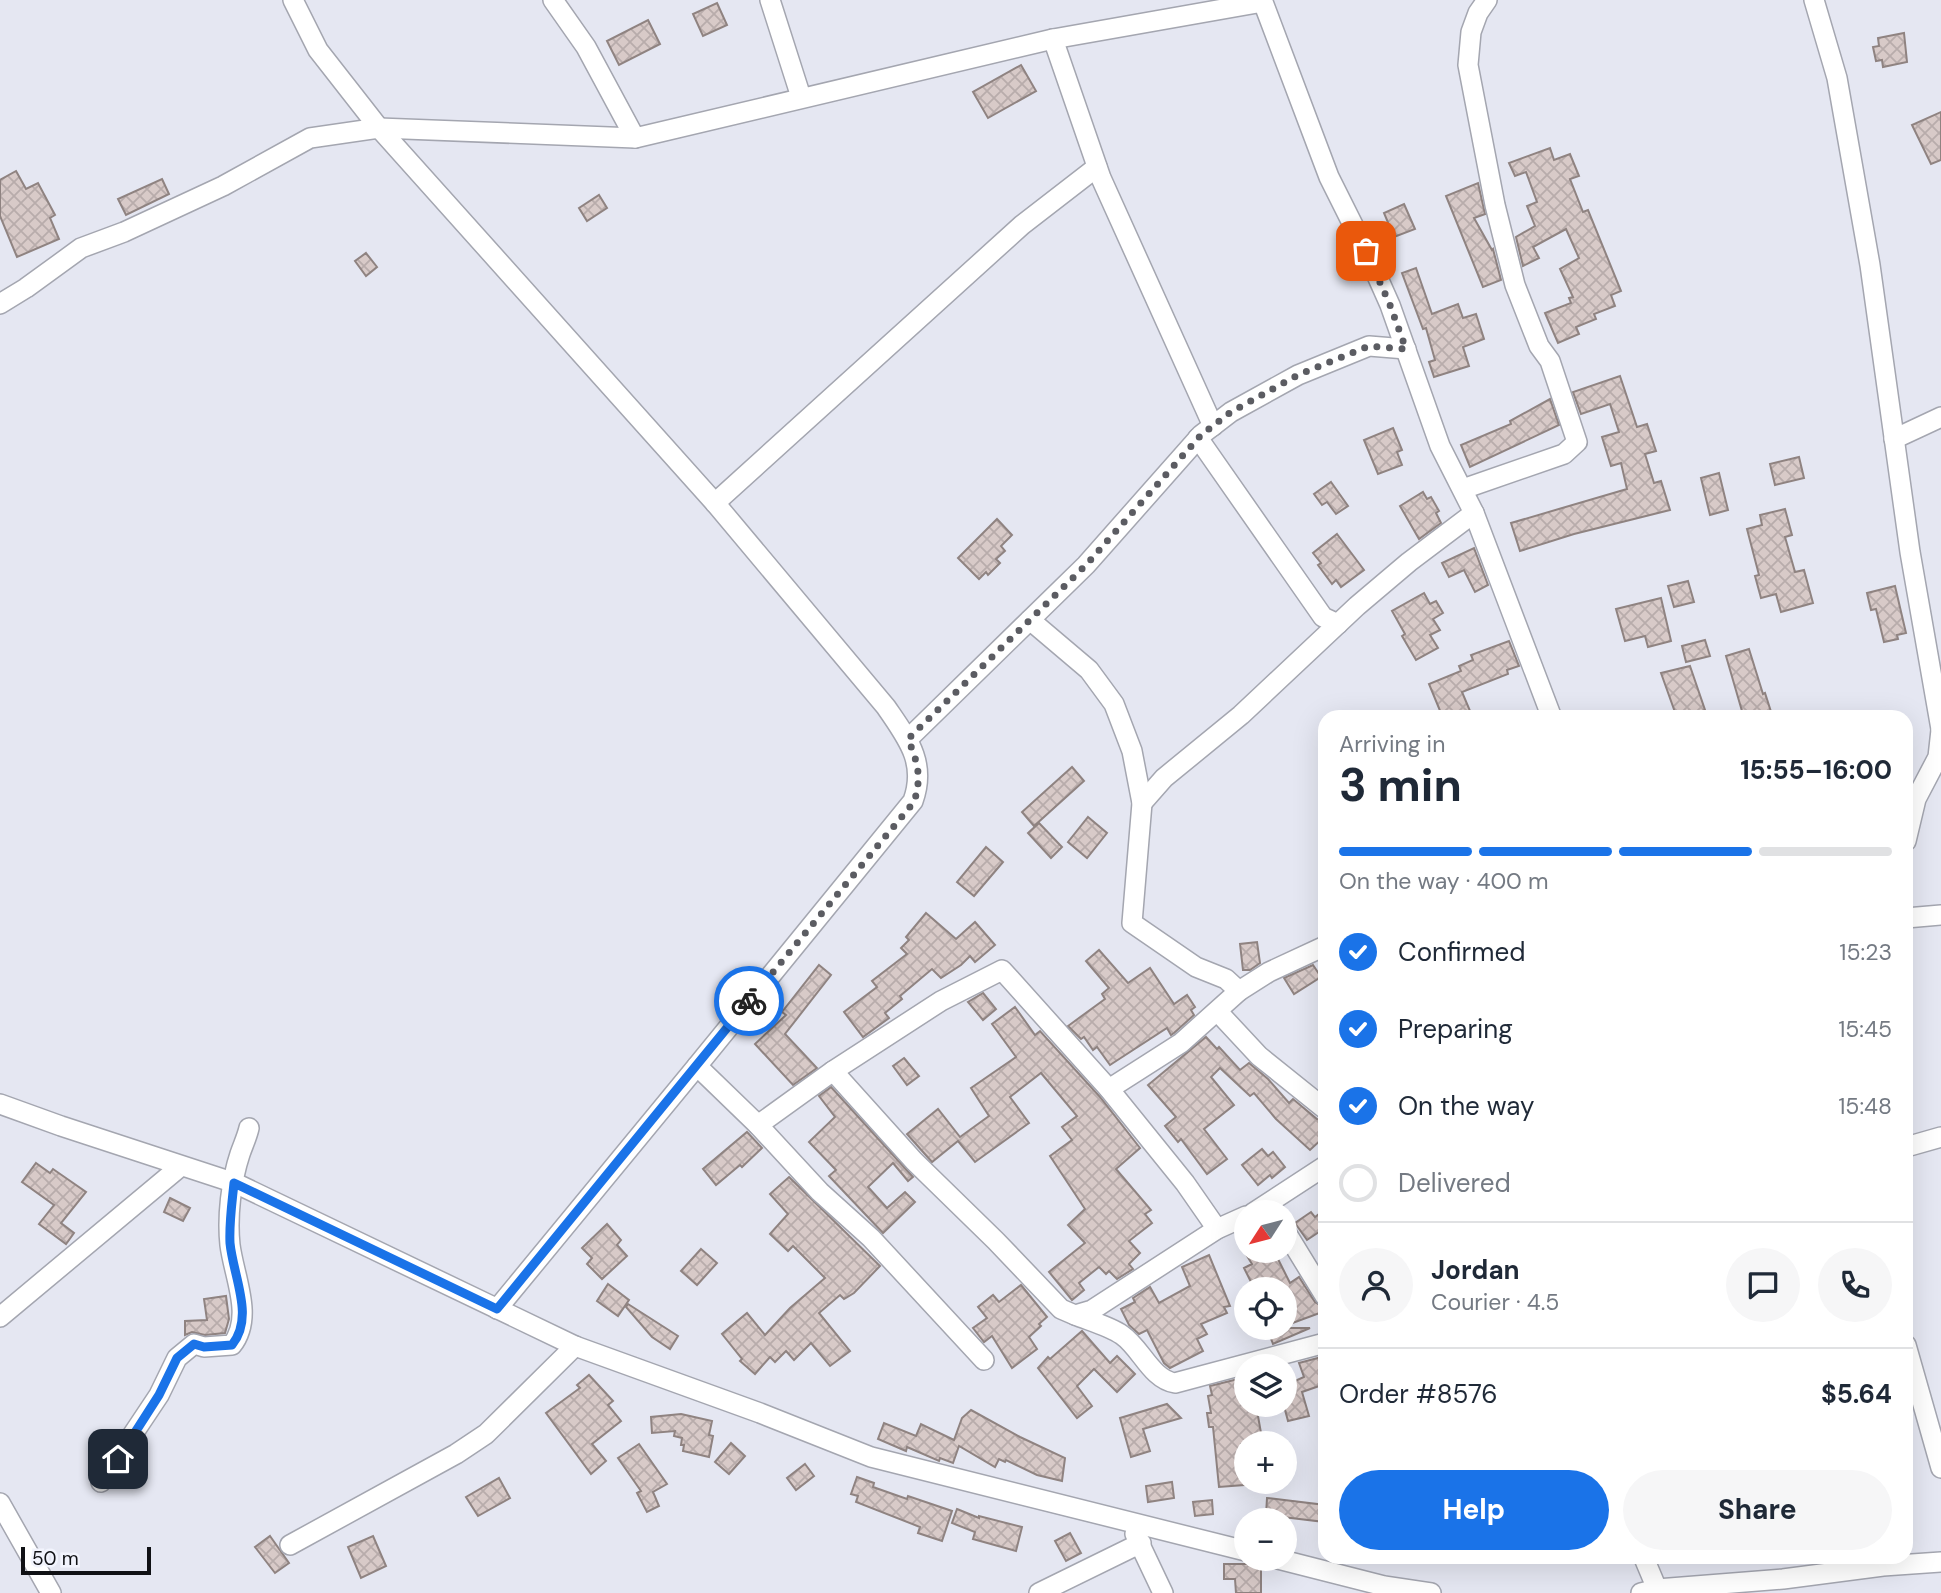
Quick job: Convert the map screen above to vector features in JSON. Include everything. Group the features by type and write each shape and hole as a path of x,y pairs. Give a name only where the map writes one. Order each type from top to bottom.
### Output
{"street":[{"path":"293,0 318,50 379,128 715,503 886,707 908,739 914,753 920,783 914,802 497,1309"},
{"path":"553,0 586,47 635,138"},
{"path":"769,0 801,97"},
{"path":"1463,489 1564,454 1577,442 1550,360 1539,346 1515,285 1495,205 1468,65 1471,32 1478,13 1487,0"},
{"path":"1814,0 1839,92 1870,265 1910,552 1941,730 1938,757 1913,797"},
{"path":"0,304 81,248 124,232 223,186 310,138 379,128 635,138 1053,39 1268,1 1329,177 1390,305 1440,446 1474,513 1549,710"},
{"path":"1053,39 1097,167 1206,432 1323,617 1338,624"},
{"path":"715,503 1022,225 1097,167"},
{"path":"908,739 1086,565 1206,432 1231,412 1298,375 1369,346 1406,349"},
{"path":"1894,439 1941,417"},
{"path":"1142,803 1164,778 1241,715 1338,624 1409,562 1474,513"},
{"path":"1030,620 1089,670 1114,704 1132,751 1142,803 1132,923 1196,967 1226,979 1240,991"},
{"path":"1913,917 1941,915"},
{"path":"1109,1088 1181,1043 1240,991 1269,972 1318,949"},
{"path":"758,1125 832,1071 941,1001 1002,970 1109,1088 1185,1183 1217,1229"},
{"path":"1218,1012 1259,1056 1318,1103"},
{"path":"697,1066 758,1125 820,1192 871,1238 984,1360"},
{"path":"832,1071 914,1161 996,1241 1060,1309 1122,1334 1168,1382 1175,1384 1318,1345"},
{"path":"0,1104 234,1183 575,1346 760,1413 871,1457 1234,1548"},
{"path":"101,1482 159,1395 177,1358 194,1344 204,1347 232,1345 239,1336 243,1321 230,1236 230,1217 239,1156 249,1128"},
{"path":"1913,1145 1941,1137"},
{"path":"0,1317 181,1166"},
{"path":"1275,1200 1318,1171"},
{"path":"1075,1315 1092,1310 1217,1229 1234,1222"},
{"path":"1297,1250 1318,1284"},
{"path":"290,1545 456,1454 486,1434 575,1346"},
{"path":"1913,1370 1941,1468"},
{"path":"0,1503 51,1593"},
{"path":"1127,1521 1163,1593"},
{"path":"1039,1593 1140,1543"},
{"path":"1913,1564 1941,1562"},
{"path":"1297,1564 1384,1586 1431,1593"},
{"path":"1645,1564 1649,1591 1912,1564"}],"building":[{"path":"717,3 727,25 703,36 693,14"},
{"path":"648,20 660,44 619,65 607,41"},
{"path":"1904,33 1907,62 1883,67 1882,60 1876,61 1873,47 1879,46 1878,38"},
{"path":"1021,65 1036,91 988,118 973,92"},
{"path":"1941,112 1941,160 1931,164 1912,125"},
{"path":"1550,148 1554,160 1570,154 1579,176 1570,179 1583,212 1588,210 1621,291 1611,295 1615,306 1594,314 1596,319 1576,327 1579,334 1558,343 1545,313 1571,303 1569,298 1573,297 1560,269 1579,258 1566,229 1533,247 1539,258 1523,266 1516,237 1535,226 1527,206 1537,202 1526,172 1515,176 1509,163"},
{"path":"16,171 26,189 38,183 55,215 50,218 59,239 17,257 0,216 0,180"},
{"path":"162,179 169,194 126,215 118,199"},
{"path":"1478,183 1485,214 1474,218 1493,249 1501,280 1483,287 1446,196"},
{"path":"599,195 607,208 587,221 579,208"},
{"path":"1404,204 1415,229 1394,237 1384,213"},
{"path":"366,253 377,267 366,276 355,261"},
{"path":"1416,268 1432,314 1458,304 1463,318 1476,314 1484,339 1463,347 1469,366 1434,377 1429,362 1435,360 1426,328 1423,329 1402,273"},
{"path":"1620,376 1637,427 1647,424 1656,451 1645,454 1654,483 1661,481 1670,510 1574,534 1520,551 1511,523 1627,489 1621,463 1611,466 1602,437 1619,432 1610,404 1581,414 1573,392"},
{"path":"1550,399 1559,425 1470,467 1461,445 1511,424 1510,421"},
{"path":"1393,428 1402,450 1397,452 1402,465 1378,474 1364,440"},
{"path":"1799,457 1804,478 1775,485 1770,464"},
{"path":"1719,473 1728,510 1710,515 1701,478"},
{"path":"1331,482 1348,506 1336,514 1327,502 1322,505 1314,494"},
{"path":"1423,492 1427,499 1431,497 1439,511 1436,513 1441,523 1419,539 1400,506"},
{"path":"1785,509 1792,535 1785,537 1795,572 1804,570 1813,603 1781,612 1776,594 1761,598 1755,576 1759,575 1747,529 1762,525 1760,515"},
{"path":"997,519 1012,535 1001,546 1005,551 996,559 1000,563 988,575 986,572 979,579 958,558"},
{"path":"1337,534 1364,570 1341,587 1336,580 1332,584 1313,553"},
{"path":"1474,548 1488,585 1475,592 1464,570 1449,577 1442,563"},
{"path":"1688,581 1694,602 1674,607 1668,586"},
{"path":"1895,586 1906,633 1897,635 1898,639 1884,642 1876,609 1871,610 1867,593"},
{"path":"1424,593 1430,604 1436,601 1443,613 1433,619 1440,630 1430,635 1438,648 1416,660 1392,611"},
{"path":"1661,598 1671,641 1648,647 1645,636 1625,641 1616,609"},
{"path":"1705,640 1710,656 1686,662 1682,646"},
{"path":"1509,641 1519,666 1507,670 1508,674 1462,692 1470,710 1440,710 1429,684 1461,671 1459,666 1473,660 1471,655"},
{"path":"1749,649 1770,710 1742,710 1726,656"},
{"path":"1690,666 1705,710 1674,710 1661,673"},
{"path":"1072,767 1084,781 1034,826 1022,812"},
{"path":"1088,817 1107,833 1087,858 1068,842"},
{"path":"1039,823 1062,847 1051,858 1028,833"},
{"path":"986,847 1003,862 974,896 957,882"},
{"path":"926,913 956,939 975,922 995,945 975,962 970,956 941,978 932,969 900,996 902,999 885,1013 889,1018 863,1037 844,1012 877,987 872,981 907,954 901,948 909,940 906,937"},
{"path":"1257,942 1260,963 1250,970 1243,970 1240,944"},
{"path":"1099,950 1128,983 1150,968 1174,1004 1187,995 1195,1007 1191,1010 1194,1015 1174,1033 1171,1035 1167,1028 1110,1065 1097,1047 1093,1050 1084,1037 1081,1039 1068,1026 1105,999 1102,994 1109,988 1086,961"},
{"path":"819,965 831,975 785,1034 817,1068 793,1085 755,1044 786,1015 782,1012"},
{"path":"1313,965 1318,972 1318,979 1294,994 1284,978"},
{"path":"983,993 996,1009 983,1020 968,1002"},
{"path":"1015,1007 1035,1035 1040,1031 1100,1097 1140,1148 1116,1169 1151,1210 1145,1214 1152,1223 1129,1241 1140,1253 1129,1264 1133,1269 1117,1279 1109,1271 1106,1274 1099,1267 1079,1283 1084,1290 1072,1300 1049,1272 1085,1243 1068,1225 1085,1209 1050,1156 1072,1140 1062,1127 1077,1116 1041,1073 1010,1097 1029,1123 975,1162 958,1141 932,1162 907,1134 938,1109 960,1137 989,1116 971,1088 1016,1057 992,1024"},
{"path":"1206,1037 1240,1070 1249,1063 1268,1079 1289,1103 1293,1099 1318,1119 1318,1143 1310,1150 1276,1119 1254,1093 1250,1096 1220,1068 1211,1077 1234,1105 1204,1129 1227,1159 1207,1174 1181,1139 1178,1142 1165,1126 1176,1117 1148,1085"},
{"path":"904,1058 919,1076 907,1085 893,1066"},
{"path":"831,1087 913,1177 908,1181 893,1163 868,1187 887,1208 905,1192 915,1202 883,1233 829,1176 836,1170 809,1142 835,1117 819,1096"},
{"path":"747,1132 762,1148 742,1167 740,1165 716,1185 703,1169"},
{"path":"1262,1149 1268,1156 1273,1152 1285,1167 1258,1185 1242,1165"},
{"path":"36,1163 50,1173 53,1169 86,1192 61,1223 74,1233 66,1244 39,1224 54,1205 22,1182"},
{"path":"789,1177 880,1266 854,1293 844,1299 840,1295 819,1313 850,1351 830,1366 811,1343 794,1360 786,1351 775,1362 770,1357 755,1374 740,1361 742,1359 722,1334 747,1313 765,1335 790,1308 825,1278 793,1246 788,1251 770,1234 788,1214 770,1194"},
{"path":"170,1198 190,1208 183,1221 164,1212"},
{"path":"1311,1212 1315,1217 1318,1215 1318,1233 1307,1240 1297,1222"},
{"path":"607,1224 621,1240 617,1245 627,1256 602,1279 587,1264 592,1258 582,1248"},
{"path":"701,1249 717,1263 697,1285 681,1271"},
{"path":"1209,1255 1230,1306 1224,1307 1227,1313 1201,1324 1207,1334 1197,1339 1203,1351 1170,1368 1164,1363 1147,1330 1139,1334 1129,1325 1121,1309 1135,1302 1133,1298 1150,1287 1159,1303 1190,1286 1182,1267"},
{"path":"1252,1264 1280,1264 1287,1277 1248,1277 1244,1268"},
{"path":"1299,1277 1318,1304 1318,1314 1297,1321"},
{"path":"608,1284 629,1300 618,1316 597,1301"},
{"path":"1021,1285 1047,1317 1029,1337 1037,1349 1012,1368 992,1336 984,1342 973,1328 987,1318 978,1307 993,1295 999,1302"},
{"path":"226,1296 229,1319 225,1333 205,1335 192,1332 185,1335 185,1321 207,1320 204,1299"},
{"path":"628,1304 678,1336 670,1349 652,1337 626,1307"},
{"path":"1297,1328 1310,1328 1297,1334"},
{"path":"1082,1331 1110,1363 1117,1356 1135,1374 1117,1392 1094,1369 1077,1386 1092,1406 1077,1418 1038,1368"},
{"path":"1318,1358 1318,1386 1302,1392 1309,1416 1288,1421 1287,1417 1297,1417 1297,1380 1304,1377 1299,1363"},
{"path":"589,1375 613,1401 608,1405 621,1421 592,1444 606,1461 591,1474 546,1413 580,1388 577,1385"},
{"path":"1234,1380 1234,1417 1258,1417 1261,1431 1234,1431 1234,1486 1219,1487 1213,1427 1209,1427 1207,1413 1211,1413 1208,1396 1212,1395 1210,1386"},
{"path":"1167,1404 1181,1418 1143,1429 1150,1451 1131,1457 1120,1418"},
{"path":"971,1410 1065,1458 1062,1481 1037,1475 1006,1460 1005,1462 999,1459 995,1467 959,1446 953,1463 940,1458 939,1461 907,1447 906,1451 878,1439 884,1423 916,1436 921,1424 954,1440 962,1418"},
{"path":"681,1414 712,1421 709,1435 713,1436 709,1457 683,1451 682,1438 674,1436 675,1431 652,1433 651,1417"},
{"path":"731,1443 745,1456 729,1474 715,1462"},
{"path":"639,1444 667,1484 653,1492 659,1506 647,1512 637,1493 641,1491 618,1458"},
{"path":"805,1464 814,1476 796,1490 787,1478"},
{"path":"857,1477 874,1483 873,1487 952,1511 942,1541 918,1533 920,1527 856,1502 858,1496 851,1494"},
{"path":"499,1478 510,1498 478,1516 466,1497"},
{"path":"1172,1482 1174,1498 1148,1502 1146,1486"},
{"path":"1267,1498 1318,1504 1318,1521 1297,1519 1297,1508 1266,1508"},
{"path":"1212,1500 1213,1514 1195,1516 1193,1502"},
{"path":"957,1509 979,1518 1022,1527 1016,1551 973,1539 975,1532 952,1523"},
{"path":"1070,1533 1081,1553 1066,1561 1055,1541"},
{"path":"270,1536 289,1563 275,1573 255,1547"},
{"path":"373,1536 386,1566 361,1578 348,1547"},
{"path":"1224,1564 1234,1564 1234,1571 1261,1571 1261,1593 1236,1593 1235,1579 1224,1579"}],"way so far":[{"path":"749,1001 914,802 920,783 914,753 908,739 1086,565 1201,435 1231,412 1298,375 1369,346 1406,349 1366,251"}],"route":[{"path":"118,1459 159,1395 177,1358 194,1344 204,1347 232,1345 239,1336 243,1321 230,1246 234,1183 497,1309 749,1001"}]}
